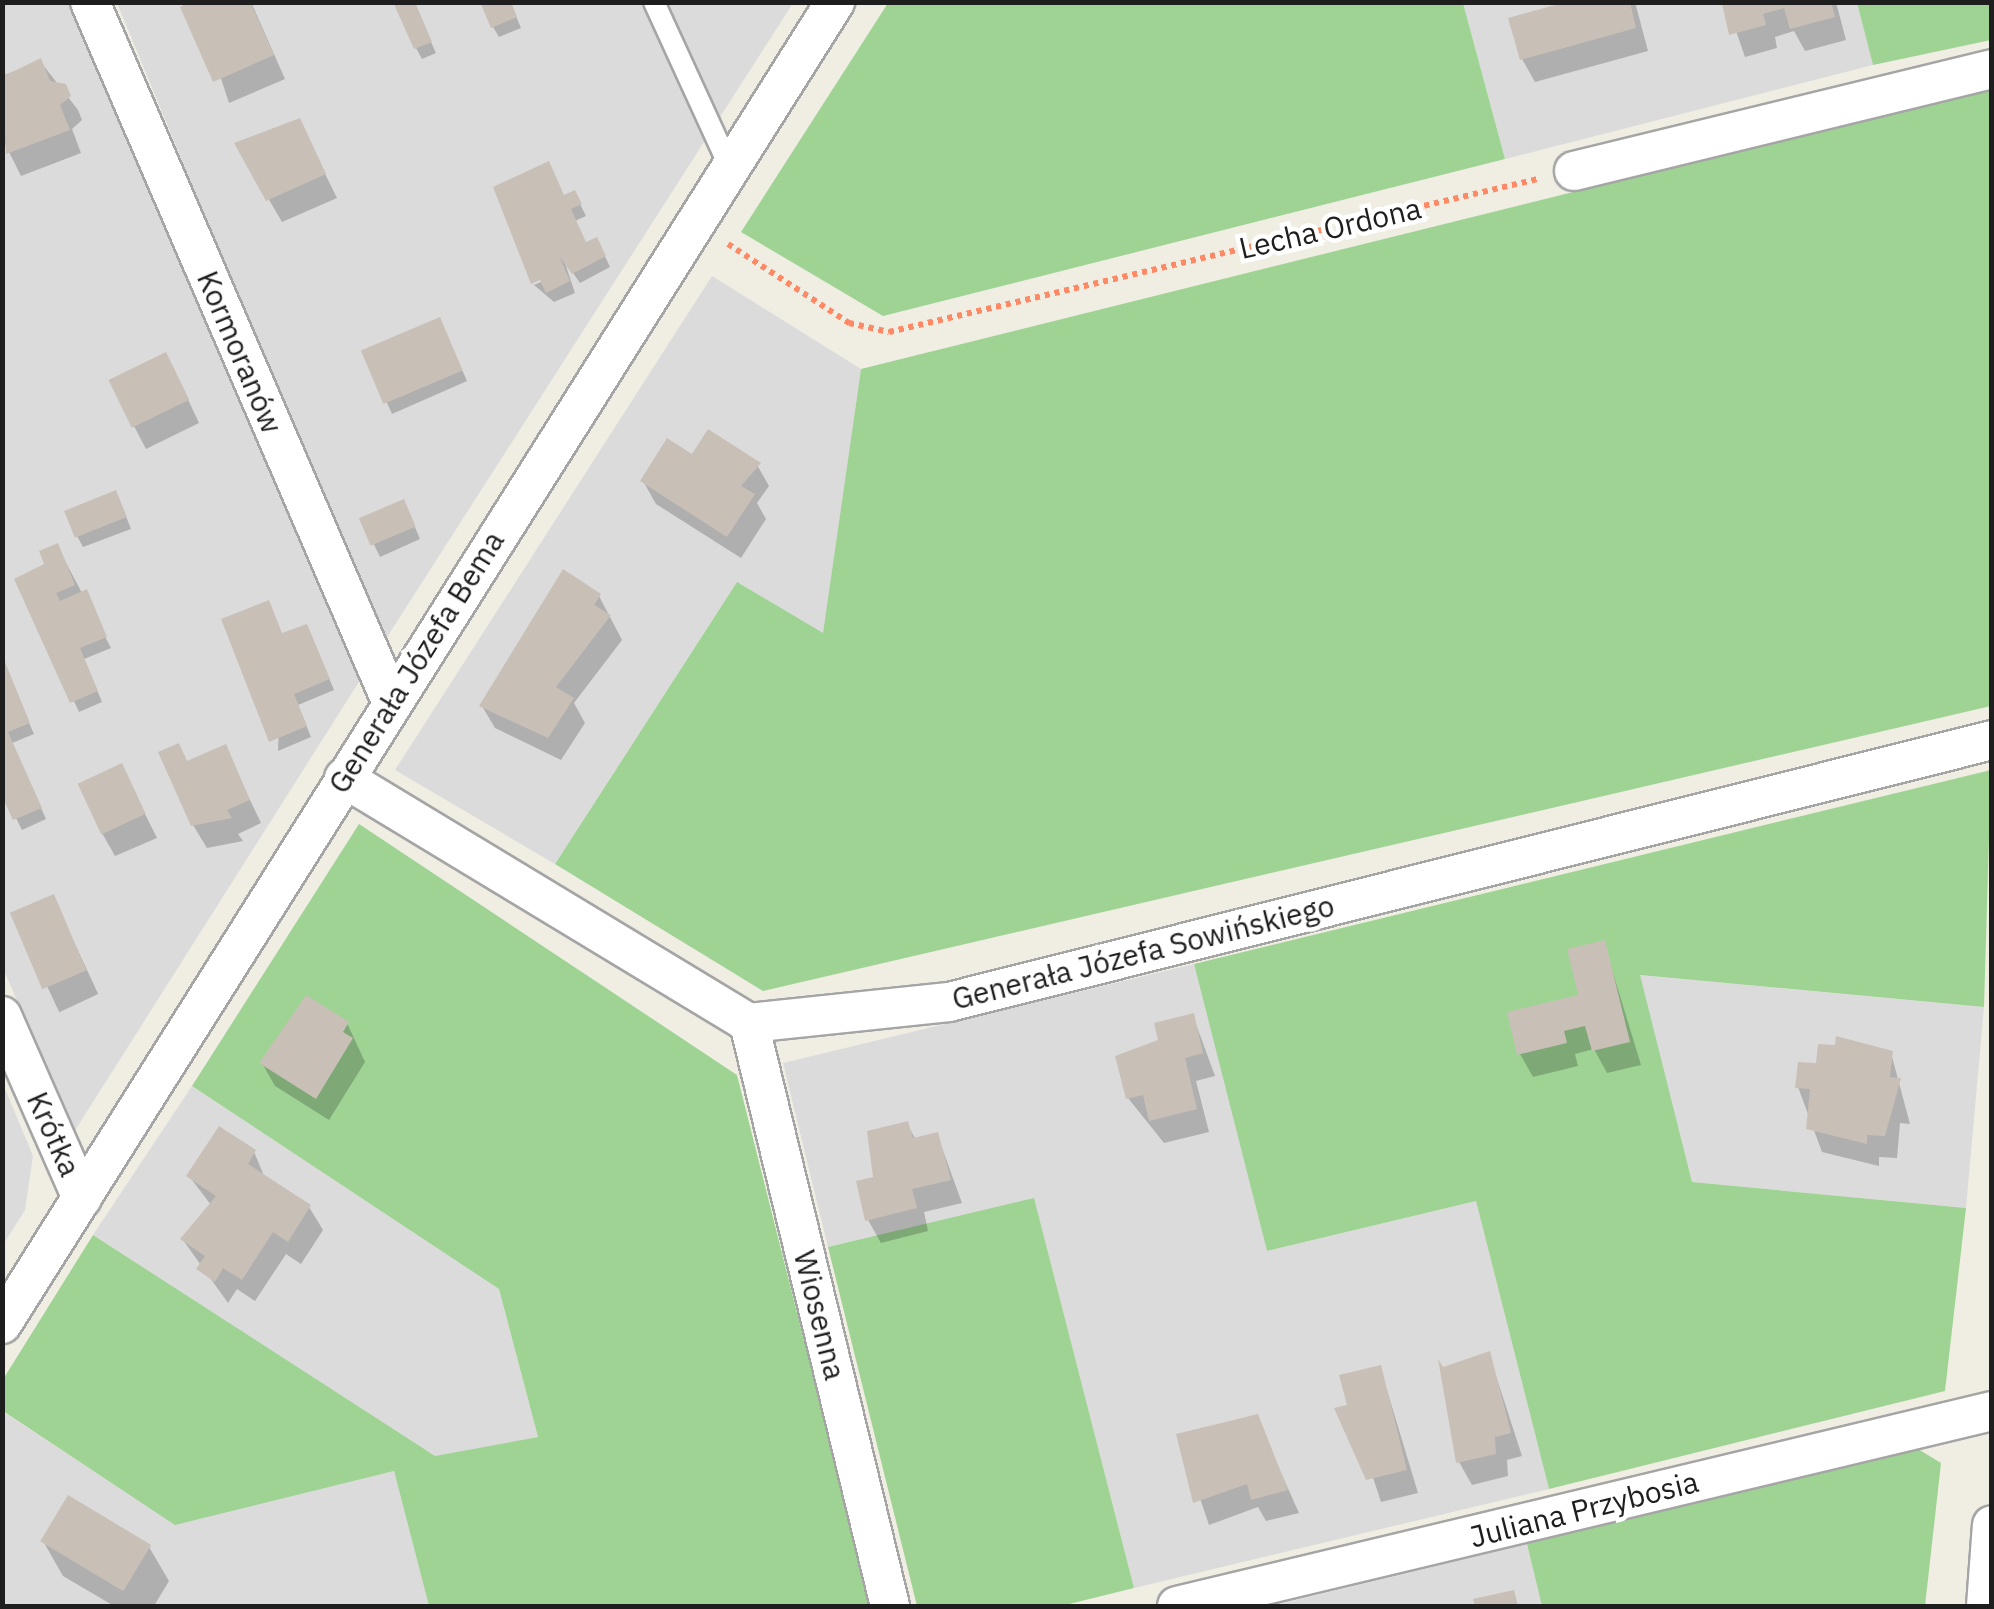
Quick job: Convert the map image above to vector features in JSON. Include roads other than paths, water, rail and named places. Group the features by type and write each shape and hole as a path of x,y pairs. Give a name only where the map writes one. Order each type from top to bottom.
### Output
{"street":[{"name":"Kormoranów","path":"90,2 391,701"},
{"name":"Generała Józefa Bema","path":"2,1324 728,164 835,2"},
{"path":"1574,171 1992,69"},
{"name":"Generała Józefa Sowińskiego","path":"749,1023 949,1002 1992,740"},
{"path":"344,778 749,1023"},
{"name":"Krótka","path":"2,1016 82,1198"},
{"name":"Wiosenna","path":"749,1023 890,1606"},
{"name":"Juliana Przybosia","path":"1177,1606 1992,1411"},
{"path":"1986,1606 1992,1525"}],"lane":[{"path":"654,2 728,164"}]}
